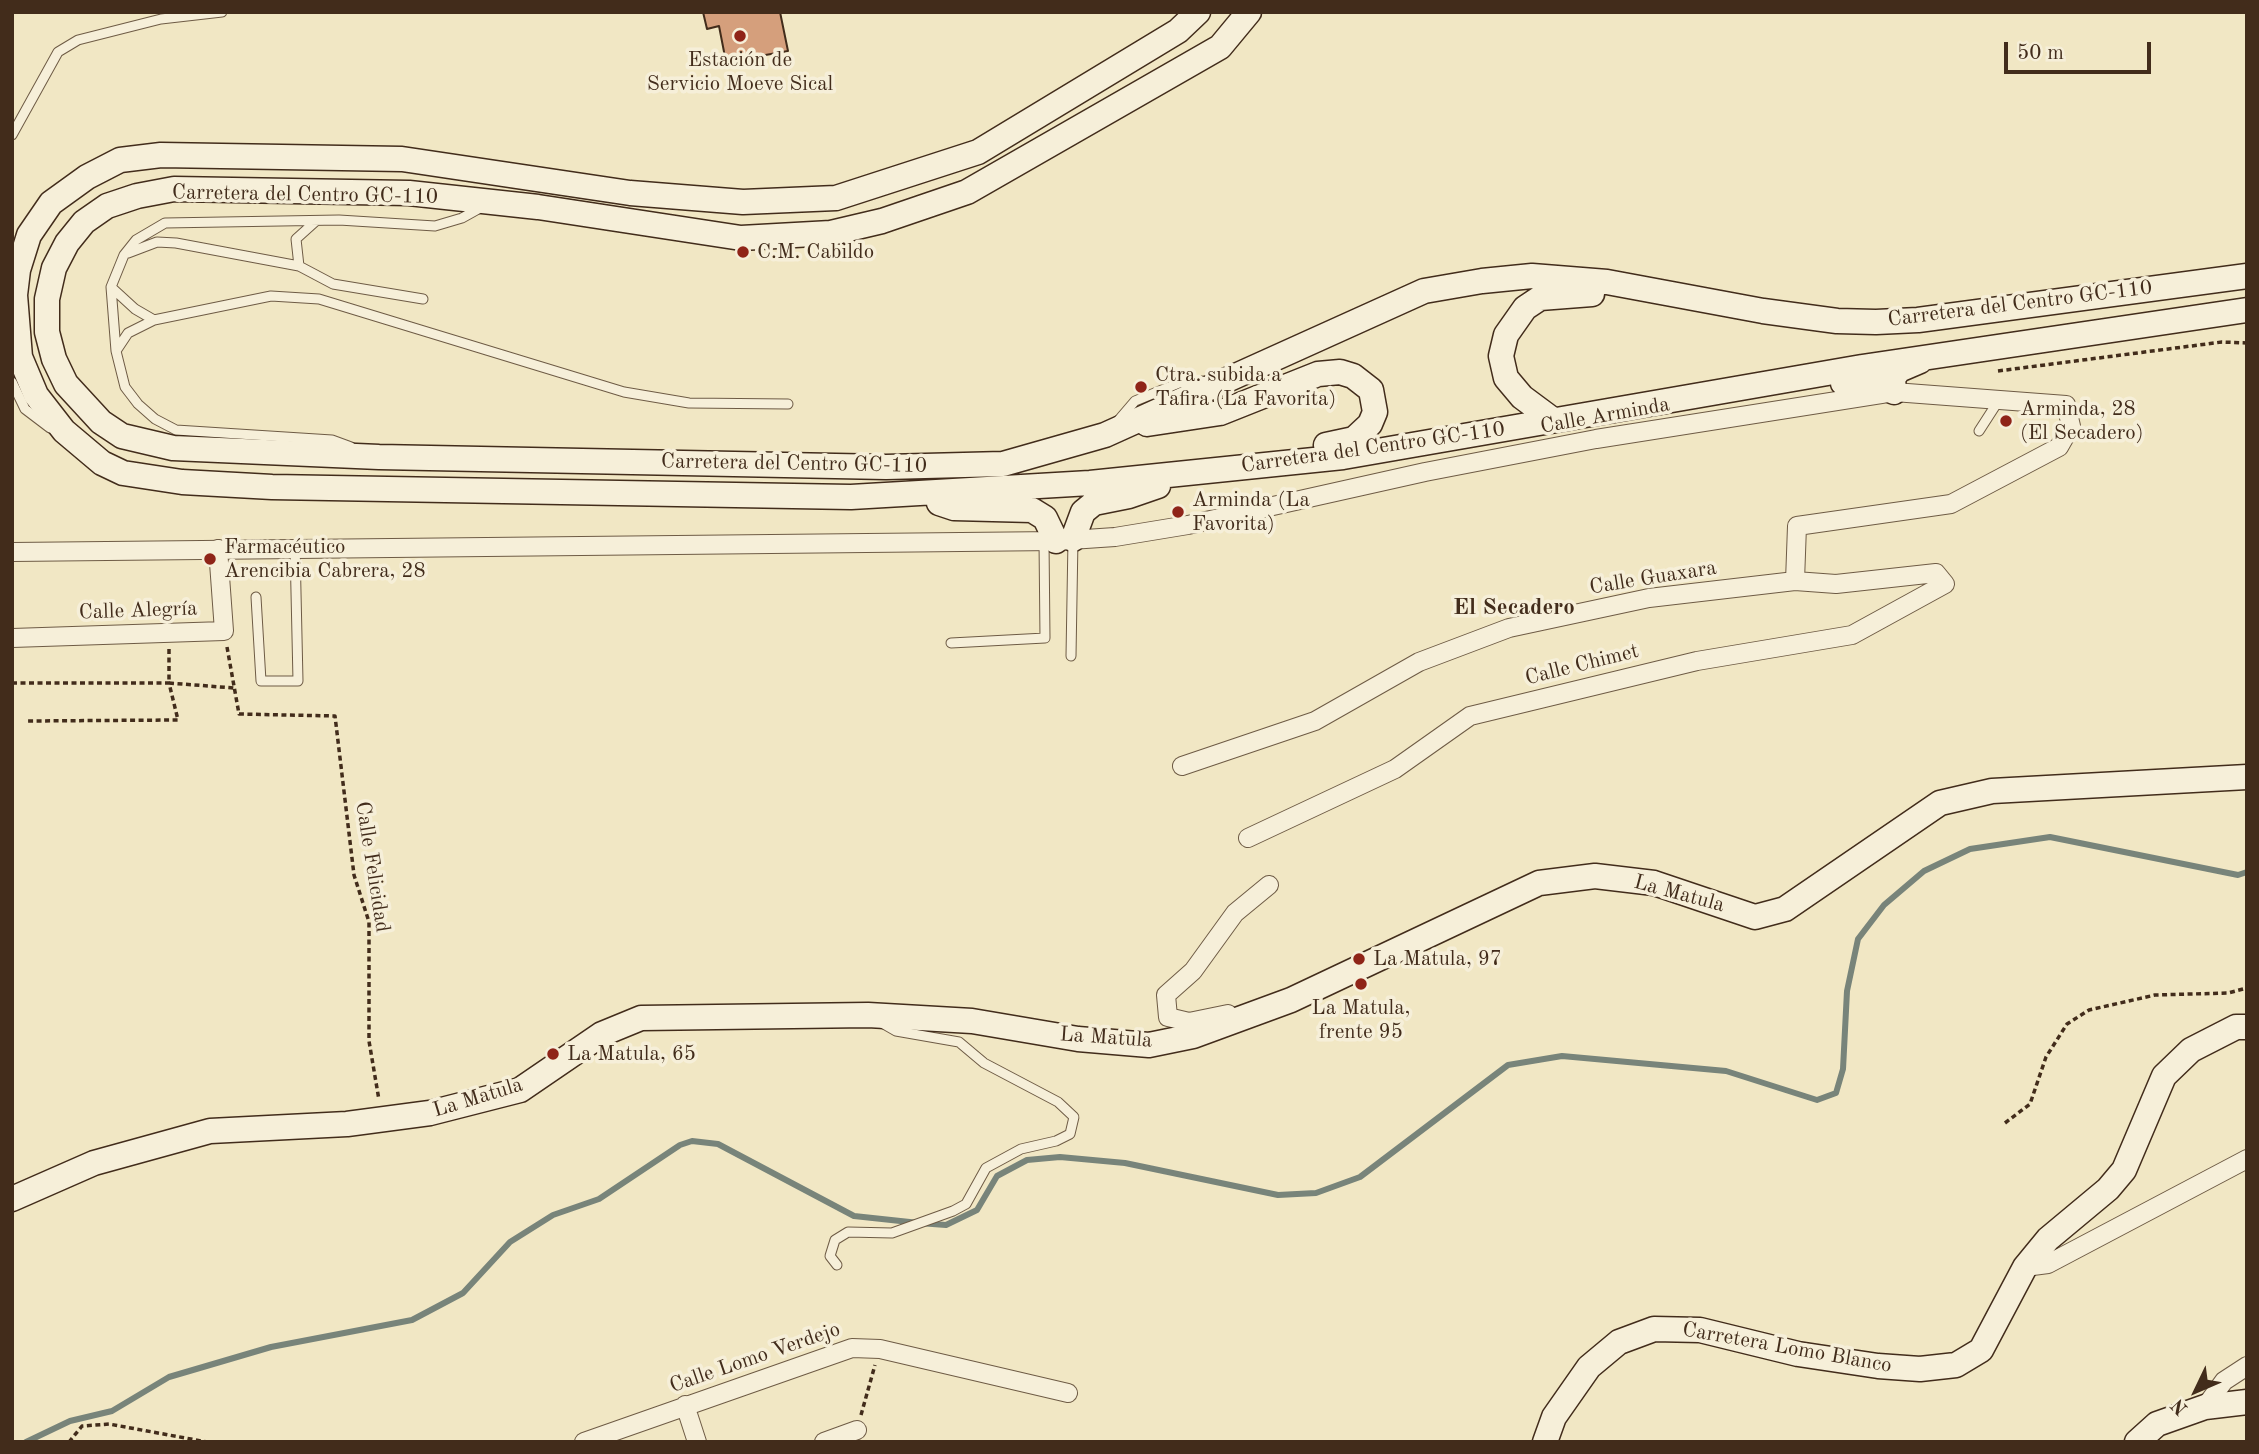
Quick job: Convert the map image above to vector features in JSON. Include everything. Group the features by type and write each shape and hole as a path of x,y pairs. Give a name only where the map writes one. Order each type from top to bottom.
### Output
{"main road":[{"name":"Carretera del Centro GC-110","path":"1198,12 1178,31 978,152 836,198 743,202 630,193 402,159 161,155 120,160 87,177 51,203 29,234 18,270 14,298 16,335 28,379 36,395 71,438 103,463 124,473 182,482 299,488 851,497 912,495 1195,473 1343,457 1930,356 2247,310"},
{"name":"Carretera del Centro GC-110","path":"1249,12 1220,47 967,192 869,224 831,233 741,238 489,202 410,194 174,189 137,196 96,214 75,232 54,268 47,299 47,332 54,359 66,384 82,404 122,436 173,448 379,457 886,467 1003,464 1113,431 1424,291 1532,276 1607,282 1836,321 1876,322 1918,320 2247,276"},
{"path":"1553,420 1522,397 1506,378 1501,356 1506,335 1525,308 1540,298 1571,294 1667,293"},
{"path":"1894,392 1893,378 1899,370 1930,356"},
{"path":"912,495 954,508 1032,510 1045,518 1058,540 1094,503 1129,496 1195,473 1354,439 1370,424 1375,412 1371,390 1353,376 1340,372 1318,374 1220,413 1113,431"},
{"path":"1623,409 1777,395 1852,381 1874,382 1894,392"},
{"name":"La Matula","path":"12,1199 94,1163 210,1131 383,1119 430,1113 520,1090 602,1034 641,1018 868,1015 972,1021 1078,1038 1149,1045 1193,1036 1291,1000 1539,883 1595,876 1654,883 1755,917 1785,909 1940,803 1992,792 2247,777"},
{"name":"Carretera Lomo Blanco","path":"1545,1442 1554,1417 1589,1367 1619,1342 1654,1329 1700,1330 1798,1354 1878,1366 1920,1369 1956,1365 1981,1350 2025,1267 2048,1239 2108,1189 2124,1170 2164,1076 2191,1050 2236,1027 2247,1027"},
{"path":"2137,1442 2157,1424 2205,1407 2247,1402"}],"street":[{"name":"Calle Arminda","path":"12,552 1058,540 1115,537 1188,525 1424,472 1530,452 1894,392 2066,405 2071,426 2059,447 1951,504 1797,526 1795,582"},
{"name":"Calle Alegría","path":"12,638 224,631 218,549"},
{"name":"Calle Guaxara","path":"1182,766 1315,721 1419,662 1509,628 1649,598 1795,582 1836,584 1936,573 1945,584"},
{"name":"Calle Chimet","path":"1248,838 1395,769 1470,716 1697,661 1852,635 1945,584"},
{"path":"1269,885 1235,913 1193,971 1166,995 1168,1017 1189,1022 1291,1000"},
{"path":"2025,1267 2048,1264 2247,1158"},
{"name":"Calle Lomo Verdejo","path":"584,1442 833,1352 852,1348 880,1349 1068,1393"},
{"path":"2205,1407 2224,1381 2247,1366"},
{"path":"685,1405 697,1442"},
{"path":"824,1442 857,1430"}],"lane":[{"path":"12,135 18,131 58,52 78,40 161,19 222,12"},
{"path":"379,457 332,440 176,430 155,419 138,404 125,387 116,351 111,287 124,255 136,240 165,223 316,221 435,226 462,218 489,202"},
{"path":"299,266 296,239 316,221"},
{"path":"124,255 157,242 299,266 332,284 423,299"},
{"path":"111,287 135,309 154,320"},
{"path":"116,351 128,333 154,320 271,296 319,299 624,391 689,403 789,404"},
{"path":"12,382 25,409 49,427 71,438"},
{"path":"1979,431 1999,400"},
{"path":"951,643 1045,638 1058,540"},
{"path":"1058,540 1071,656"},
{"path":"256,597 261,681 298,681 295,548"},
{"path":"837,1265 831,1256 835,1240 848,1232 892,1233 953,1211 966,1203 986,1168 1021,1149 1056,1141 1070,1133 1074,1117 1058,1102 984,1063 959,1042 895,1031 868,1015"}],"path":[{"path":"1987,372 2053,366 2222,342 2247,343"},
{"path":"12,683 169,683 234,688 224,631"},
{"path":"27,721 178,720 169,683 168,633"},
{"name":"Calle Felicidad","path":"234,688 239,714 335,716 354,874 369,922 369,1041 383,1119"},
{"path":"2005,1123 2030,1104 2046,1057 2067,1024 2090,1010 2155,995 2228,993 2247,988"},
{"path":"857,1430 880,1349"},
{"path":"69,1442 82,1426 109,1424 207,1442"}],"building":[{"path":"703,12 780,12 788,51 726,62 719,26 707,29"}],"waterway":[{"path":"26,1442 70,1421 112,1411 169,1377 271,1347 412,1320 463,1293 510,1242 553,1215 599,1199 680,1145 692,1141 718,1144 854,1216 919,1223 946,1225 977,1210 997,1176 1027,1160 1060,1157 1125,1163 1278,1195 1316,1193 1360,1177 1508,1065 1562,1056 1726,1071 1817,1100 1836,1093 1843,1069 1847,991 1858,939 1884,905 1924,871 1970,849 2050,837 2238,875 2247,872"}],"place":[{"name":"Estación de Servicio Moeve Sical","path":"740,36"},
{"name":"C.M. Cabildo","path":"743,252"},
{"name":"Ctra. subida a Tafira (La Favorita)","path":"1141,387"},
{"name":"Arminda, 28 (El Secadero)","path":"2006,421"},
{"name":"Arminda (La Favorita)","path":"1178,512"},
{"name":"Farmacéutico Arencibia Cabrera, 28","path":"210,559"},
{"name":"La Matula, 97","path":"1359,959"},
{"name":"La Matula, frente 95","path":"1361,984"},
{"name":"La Matula, 65","path":"553,1054"}],"district":[{"name":"El Secadero","path":"1514,608"}]}
